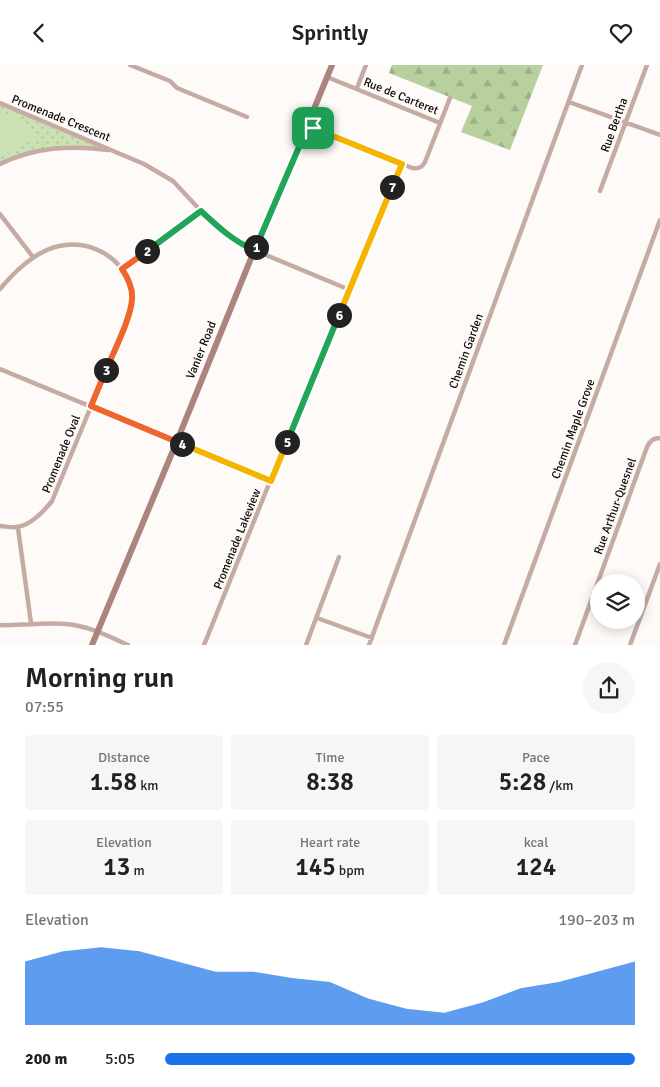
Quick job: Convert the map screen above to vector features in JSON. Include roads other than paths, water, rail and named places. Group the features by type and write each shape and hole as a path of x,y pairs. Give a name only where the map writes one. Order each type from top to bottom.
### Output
{"street":[{"path":"130,65 170,81 177,88 246,117"},
{"path":"144,71 146,65"},
{"name":"Vanier Road","path":"92,645 332,65"},
{"path":"357,89 366,65"},
{"name":"Chemin Garden","path":"369,645 582,65"},
{"name":"Rue Bertha","path":"600,191 647,65"},
{"name":"Rue de Carteret","path":"327,77 440,123"},
{"path":"308,126 415,169 423,165 450,98"},
{"path":"569,101 660,135"},
{"name":"Promenade Crescent","path":"0,103 144,163 173,181 201,211 235,241 350,290"},
{"name":"Promenade Crescent","path":"0,164 25,153 56,148 115,151"},
{"name":"Promenade Lakeview","path":"204,645 302,402 402,164"},
{"path":"122,269 201,211"},
{"path":"0,214 33,257"},
{"name":"Chemin Maple Grove","path":"504,645 660,220"},
{"name":"Promenade Oval","path":"0,289 33,257 47,250 72,244 86,245 98,249 111,257 127,277 132,298 127,319 52,501 43,513 18,527"},
{"path":"0,369 271,481"},
{"name":"Rue Arthur-Quesnel","path":"575,645 647,447 651,441 660,438"},
{"path":"0,526 18,527 31,623"},
{"path":"306,645 339,557"},
{"path":"630,645 660,564"},
{"path":"317,617 372,638"},
{"path":"0,625 31,623 67,624 98,631 128,645"}]}
